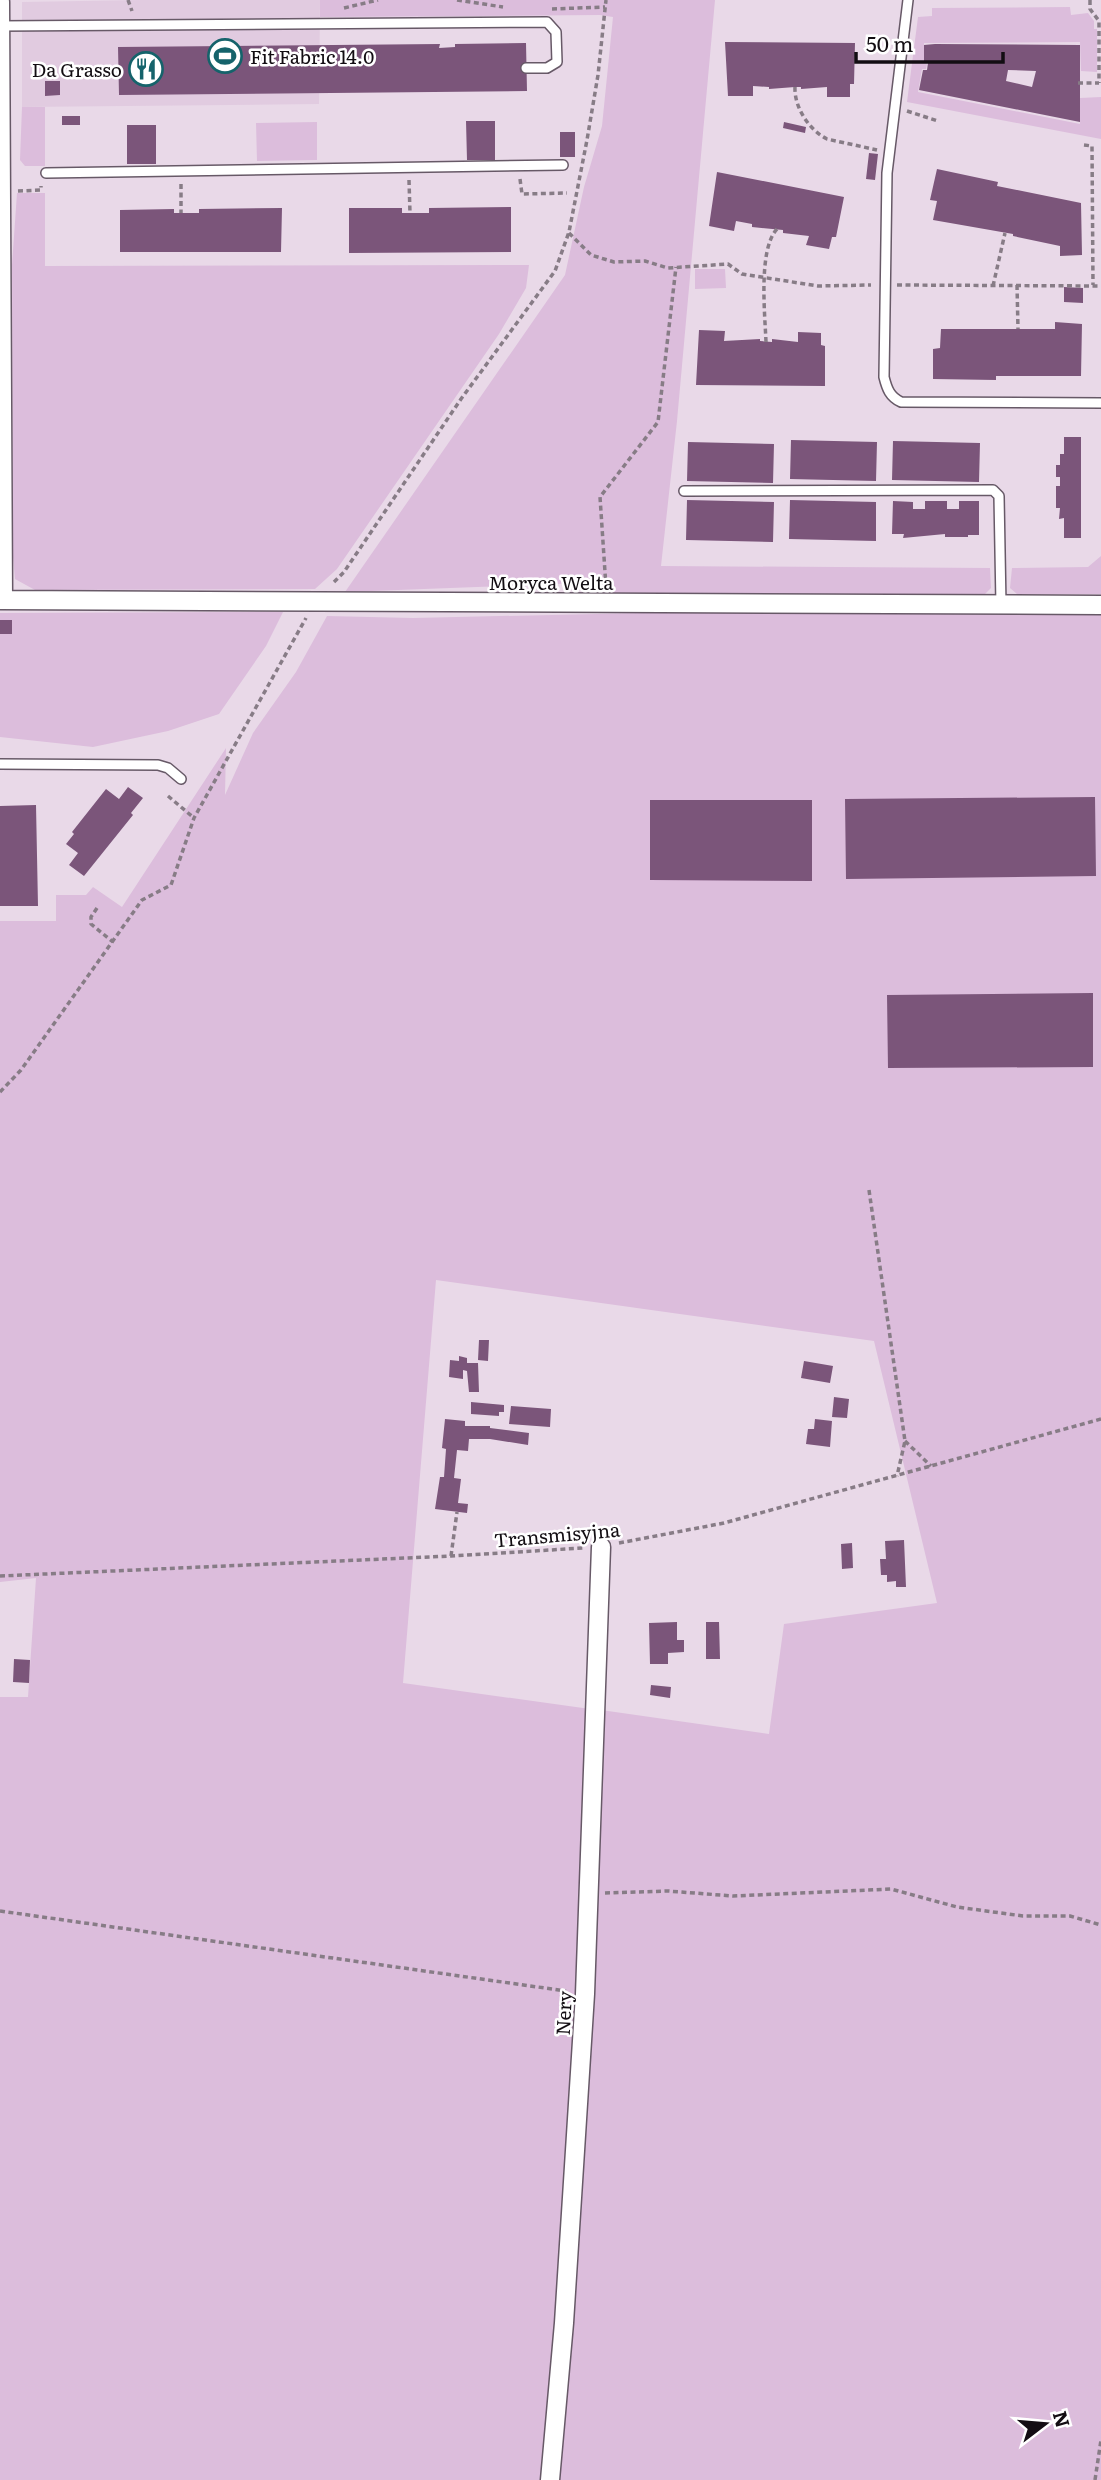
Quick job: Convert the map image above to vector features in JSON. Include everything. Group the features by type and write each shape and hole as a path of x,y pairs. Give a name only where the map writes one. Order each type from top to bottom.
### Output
{"street":[{"path":"0,2 1,600"},
{"name":"Moryca Welta","path":"1,600 1101,605"},
{"name":"Nery","path":"550,2480 564,2323 585,1994 601,1547"}],"lane":[{"path":"908,0 887,173 886,388 893,398 911,403 1101,403"},
{"path":"0,26 547,22 556,32 557,62 547,68 526,68"},
{"path":"46,173 563,165"},
{"path":"684,491 993,490 999,496 1000,605"},
{"path":"0,764 158,765 168,768 181,779"}],"path":[{"path":"0,1092 21,1070 142,900 171,885 194,818 315,602 344,572 461,399 555,271 569,232 587,140 598,75 606,0"},
{"path":"1078,83 1100,83 1099,21 1090,9 1090,0"},
{"path":"795,86 794,100 813,130 820,136 890,152"},
{"path":"895,109 938,121"},
{"path":"1084,145 1093,146 1093,286"},
{"path":"409,180 410,213"},
{"path":"181,183 181,213"},
{"path":"0,192 41,190 42,185 46,184"},
{"path":"766,341 763,277 771,234 777,229"},
{"path":"569,232 585,250 598,258 614,262 645,261 668,268 692,265"},
{"path":"993,285 1005,233"},
{"path":"607,604 600,496 658,422 676,267"},
{"path":"1017,285 1018,329"},
{"path":"167,796 194,818"},
{"path":"97,908 91,925 113,942"},
{"path":"869,1191 905,1441 897,1476"},
{"name":"Transmisyjna","path":"0,1576 601,1547 724,1523 1101,1419"},
{"path":"905,1441 931,1466"},
{"path":"451,1556 457,1512"},
{"path":"589,1893 668,1891 733,1896 891,1889 957,1908 1023,1916 1070,1916 1101,1925"},
{"path":"0,1911 585,1994"},
{"path":"1095,2480 1101,2440"}],"shaded area":[{"path":"320,0 319,104 22,107 22,2"},
{"path":"320,0 715,0 677,421 661,566 990,568 991,588 985,594 612,594 609,582 345,592 565,275 584,187 602,126 613,17 320,17"},
{"path":"1070,7 1071,15 1088,13 1094,21 1094,29 1097,29 1097,72 1081,71 1080,42 924,43 924,63 927,64 926,69 922,69 918,92 1080,124 1080,98 1101,97 1101,139 907,102 918,17 932,16 932,8"},
{"path":"22,107 45,107 45,166 25,166 20,160"},
{"path":"317,122 317,160 257,161 256,123"},
{"path":"17,193 45,193 45,266 529,265 526,288 499,334 337,569 315,589 35,590 15,579 13,557 12,265"},
{"path":"695,269 725,269 726,288 695,289"},
{"path":"1101,556 1101,594 1017,594 1010,588 1012,568 1088,567"},
{"path":"283,612 266,646 219,714 168,731 93,747 0,737 0,613"},
{"path":"686,612 1101,615 1101,2480 553,2480 601,1710 769,1734 784,1624 937,1603 874,1341 436,1280 403,1683 590,1709 580,1986 558,2324 542,2480 0,2480 0,1697 28,1697 36,1578 0,1582 0,921 56,921 56,895 86,895 93,887 122,907 226,748 225,795 253,733 296,672 327,616 413,618"}],"building":[{"path":"725,42 855,43 854,84 850,84 850,97 827,97 827,87 769,89 753,86 753,96 728,96"},
{"path":"526,43 527,91 119,95 118,47 440,44 439,48 455,47 455,44"},
{"path":"924,45 1080,45 1080,122 919,90 923,70 927,70 928,63 924,63","holes":["1008,70 1036,71 1032,87 1006,81"]},
{"path":"45,81 60,81 60,95 45,96"},
{"path":"62,116 80,116 80,125 62,125"},
{"path":"466,121 495,121 495,160 467,160"},
{"path":"784,122 806,127 805,133 783,128"},
{"path":"127,125 156,125 156,164 127,164"},
{"path":"560,132 575,132 575,157 560,157"},
{"path":"869,153 878,154 875,180 866,179"},
{"path":"937,169 998,182 997,186 1081,203 1082,255 1060,256 1060,246 1013,234 933,220 937,201 930,200"},
{"path":"717,172 844,197 836,237 832,237 829,249 806,245 809,236 752,227 752,224 736,221 734,231 709,226"},
{"path":"511,207 511,252 349,253 349,208 402,208 402,213 429,213 429,208"},
{"path":"282,208 281,252 120,252 120,210 174,209 174,213 199,213 199,209"},
{"path":"1064,287 1083,288 1083,303 1064,302"},
{"path":"1055,322 1082,324 1081,376 996,376 996,380 933,379 933,349 940,348 941,329 1055,329"},
{"path":"699,330 725,331 724,341 760,339 772,342 772,339 798,342 798,332 821,333 821,345 825,346 825,386 696,385"},
{"path":"1064,437 1081,437 1081,538 1064,538 1064,518 1059,519 1060,508 1056,508 1056,486 1060,486 1060,477 1056,477 1056,465 1060,465 1060,454 1064,454"},
{"path":"791,440 877,442 876,481 790,479"},
{"path":"893,441 980,443 979,482 892,480"},
{"path":"688,442 774,444 773,483 687,481"},
{"path":"687,500 774,502 773,542 686,540"},
{"path":"790,500 876,502 876,541 789,539"},
{"path":"893,501 913,502 913,509 925,509 925,501 947,501 947,509 959,509 959,501 979,501 979,535 945,537 945,534 903,538 904,534 892,534"},
{"path":"0,620 12,620 12,634 0,634"},
{"path":"128,787 143,798 131,813 133,815 84,876 69,865 78,853 66,844 74,834 72,832 106,789 119,799"},
{"path":"1095,797 1096,876 846,879 845,799"},
{"path":"650,800 812,800 812,881 650,880"},
{"path":"36,805 38,906 0,906 0,806"},
{"path":"1093,993 1093,1067 888,1068 887,995"},
{"path":"479,1340 489,1340 488,1361 478,1360"},
{"path":"459,1356 467,1358 467,1363 478,1363 479,1392 469,1392 467,1371 463,1370 463,1379 449,1377 450,1360 459,1361"},
{"path":"804,1361 833,1366 830,1383 801,1378"},
{"path":"834,1397 849,1399 847,1418 832,1417"},
{"path":"471,1402 504,1405 504,1412 499,1412 499,1416 471,1414"},
{"path":"511,1406 551,1409 550,1427 509,1424"},
{"path":"445,1419 465,1421 465,1426 490,1426 529,1433 528,1445 490,1439 469,1439 468,1451 457,1450 454,1478 461,1479 458,1503 468,1504 467,1513 435,1509 440,1477 444,1477 446,1449 442,1448"},
{"path":"815,1419 832,1421 830,1447 806,1444 808,1429 814,1429"},
{"path":"904,1540 906,1587 896,1587 896,1581 887,1582 887,1575 881,1575 880,1559 886,1559 885,1541"},
{"path":"852,1543 853,1568 842,1569 841,1544"},
{"path":"677,1622 677,1640 684,1640 684,1652 668,1653 668,1664 650,1664 649,1623"},
{"path":"706,1622 719,1622 720,1659 706,1659"},
{"path":"14,1659 30,1660 29,1683 13,1682"},
{"path":"651,1685 671,1687 670,1698 650,1695"}],"place":[{"name":"Fit Fabric 14.0","path":"225,56"},
{"name":"Da Grasso","path":"146,69"}]}
